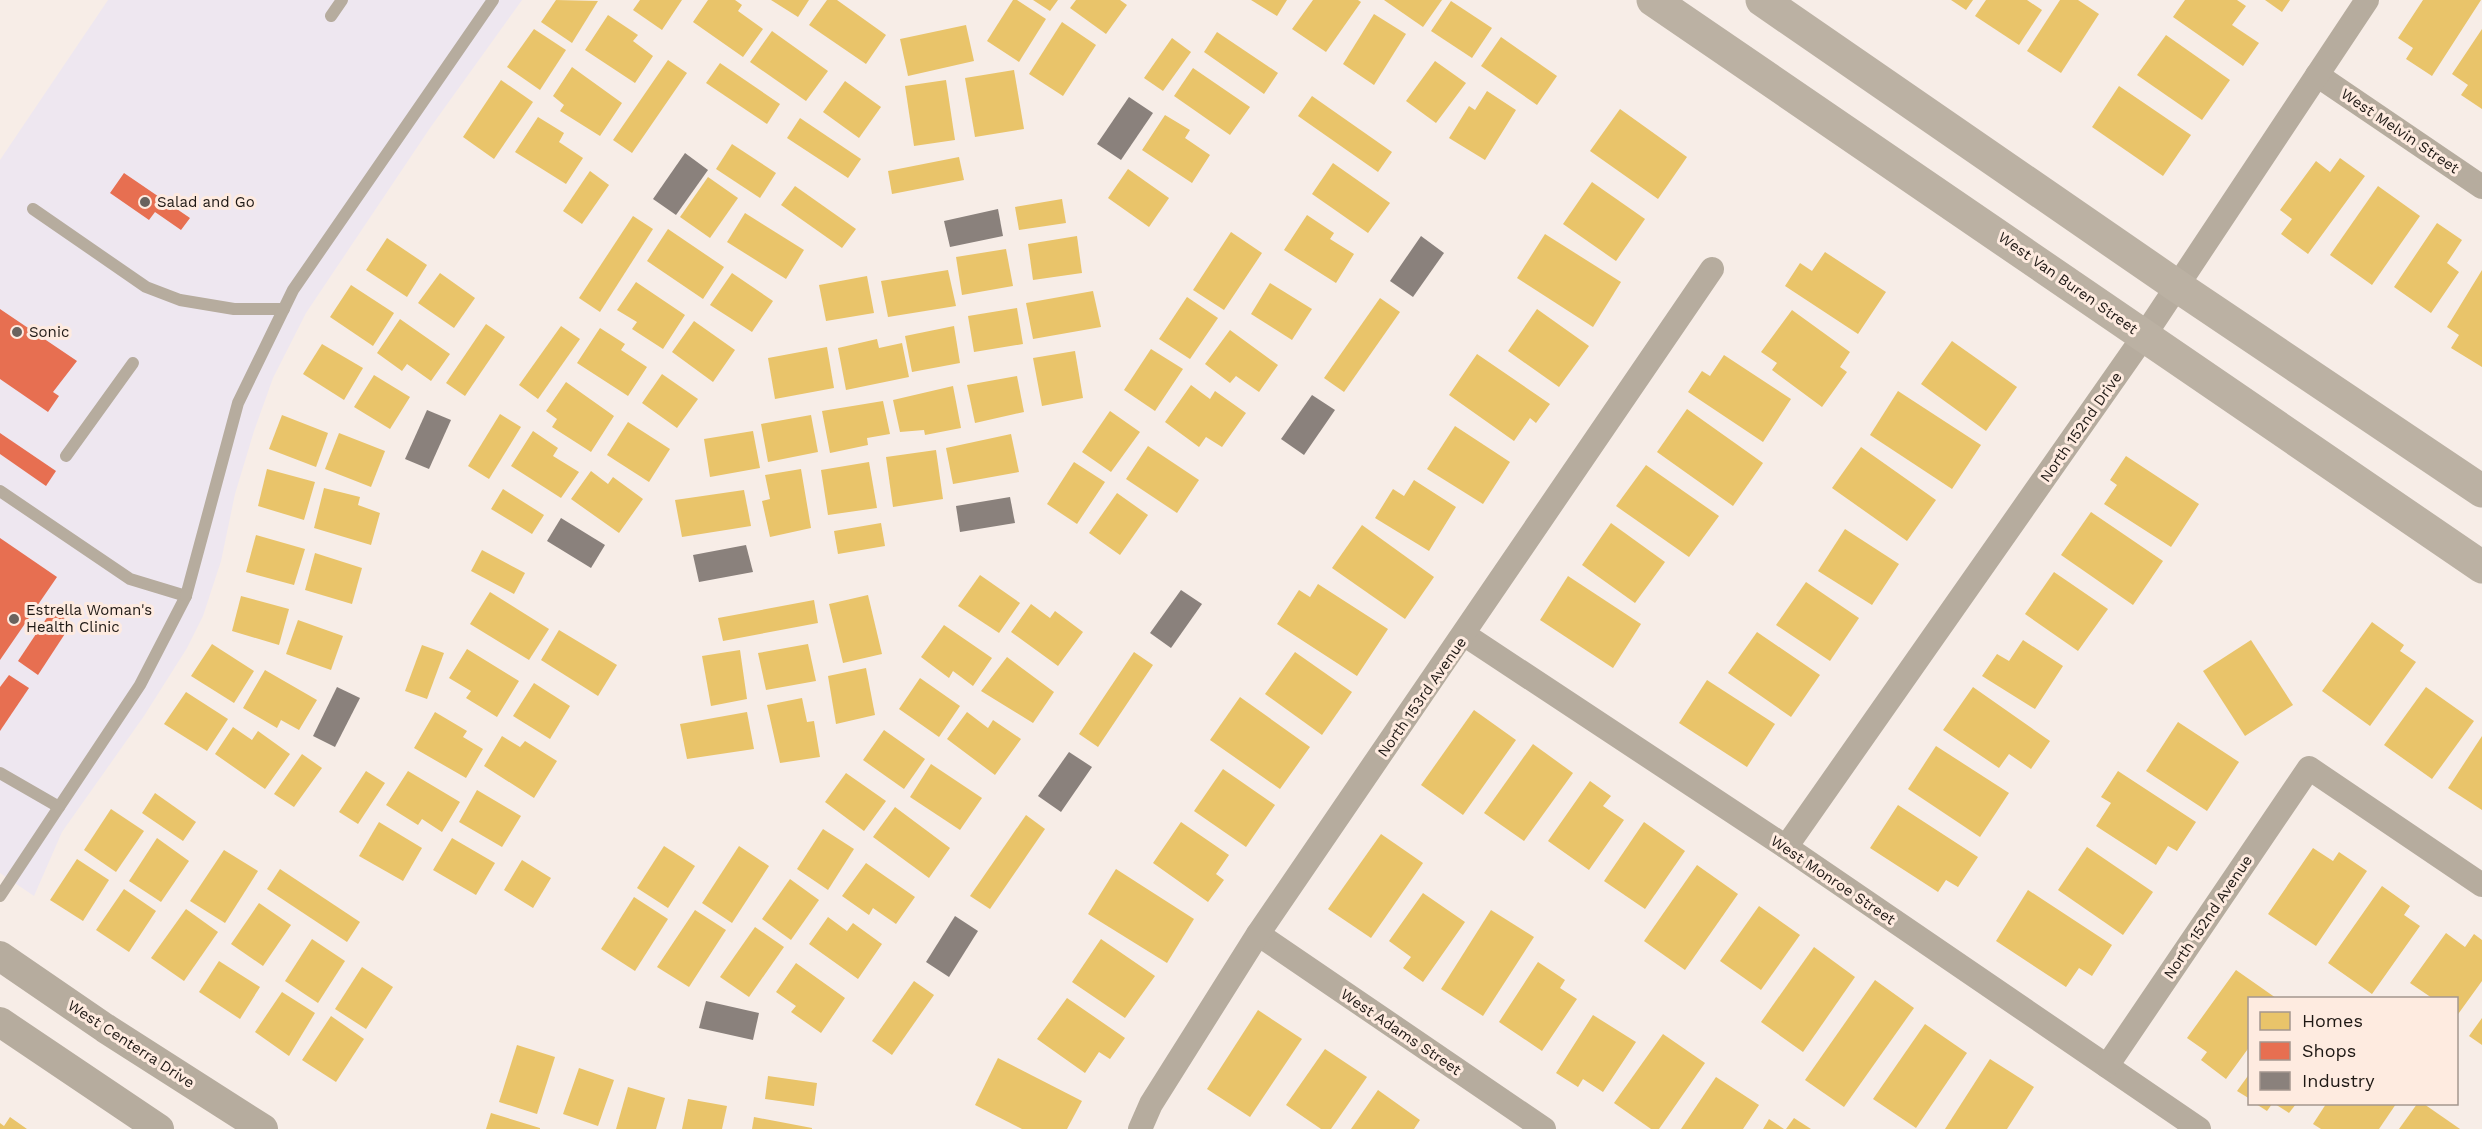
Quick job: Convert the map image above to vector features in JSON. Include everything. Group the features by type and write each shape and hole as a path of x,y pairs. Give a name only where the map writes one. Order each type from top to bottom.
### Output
{"main road":[{"name":"West Van Buren Street","path":"1653,0 2482,567"},
{"path":"1762,0 2177,286 2482,491"}],"street":[{"name":"North 152nd Drive","path":"1786,847 2144,336 2367,0"},
{"name":"West Melvin Street","path":"2318,75 2482,187"},
{"name":"North 153rd Avenue","path":"1140,1129 1151,1104 1258,934 1712,270"},
{"name":"West Monroe Street","path":"1465,634 1786,847 2199,1129"},
{"name":"North 152nd Avenue","path":"2107,1066 2308,768 2482,885"},
{"name":"West Adams Street","path":"1258,934 1544,1129"},
{"name":"West Centerra Drive","path":"0,956 115,1035 263,1129"},
{"path":"0,1022 159,1129"}],"lane":[{"path":"331,16 342,0"},
{"path":"0,896 140,685 186,596 238,403 293,290 493,0"},
{"path":"33,209 146,287 180,300 234,309 284,309"},
{"path":"66,456 133,363"},
{"path":"0,491 130,579 186,596"},
{"path":"0,773 59,807"}],"shaded area":[{"path":"108,0 522,0 430,128 306,313 273,378 254,431 235,494 221,561 203,616 187,648 144,716 62,832 34,896 0,873 0,160"}],"building: Homes":[{"path":"556,0 598,1 572,43 541,22"},
{"path":"640,0 682,0 662,30 633,10"},
{"path":"708,0 735,0 742,5 738,11 763,29 743,57 693,22"},
{"path":"771,0 809,0 798,17"},
{"path":"827,0 837,0 886,35 866,64 809,25"},
{"path":"1013,0 1017,0 1046,19 1019,62 987,41"},
{"path":"1033,0 1058,0 1050,11"},
{"path":"1076,0 1120,0 1127,5 1106,34 1070,8"},
{"path":"1251,0 1287,0 1277,16"},
{"path":"1313,0 1358,0 1361,2 1326,52 1292,29"},
{"path":"1384,0 1442,0 1423,27"},
{"path":"1951,0 1973,0 1966,10"},
{"path":"1986,0 2027,0 2042,10 2019,45 1975,16"},
{"path":"2060,0 2078,0 2099,14 2061,73 2027,51"},
{"path":"2185,0 2237,0 2246,6 2232,25 2259,43 2243,66 2173,17"},
{"path":"2265,0 2290,0 2282,12"},
{"path":"2423,0 2481,0 2432,76 2406,59 2413,48 2398,38"},
{"path":"1451,1 1492,28 1472,58 1431,31"},
{"path":"1374,14 1406,34 1374,85 1343,64"},
{"path":"608,15 638,35 633,41 653,56 635,83 585,50"},
{"path":"1062,22 1096,45 1063,96 1029,74"},
{"path":"966,25 974,61 908,76 900,39"},
{"path":"534,29 566,50 540,90 507,67"},
{"path":"2482,29 2482,109 2461,95 2468,85 2452,74"},
{"path":"772,31 828,71 806,101 750,62"},
{"path":"1217,32 1278,73 1264,94 1204,52"},
{"path":"2166,35 2230,80 2202,120 2137,75"},
{"path":"1501,37 1557,76 1537,105 1481,66"},
{"path":"1172,38 1191,52 1163,91 1144,78"},
{"path":"668,60 687,73 632,153 613,140"},
{"path":"1435,61 1466,83 1436,123 1406,101"},
{"path":"720,63 780,104 767,124 706,83"},
{"path":"572,67 622,103 600,136 560,111 564,105 553,96"},
{"path":"1193,68 1250,107 1230,135 1174,96"},
{"path":"1014,70 1024,129 975,137 965,78"},
{"path":"501,80 533,102 494,159 463,137"},
{"path":"946,80 955,140 914,146 905,86"},
{"path":"845,81 881,107 859,138 823,112"},
{"path":"2119,86 2191,135 2163,176 2092,127"},
{"path":"1487,91 1516,110 1485,160 1449,138 1469,106 1475,110"},
{"path":"1312,96 1392,152 1378,172 1298,116"},
{"path":"1620,109 1687,157 1658,199 1590,151"},
{"path":"1165,115 1190,130 1185,138 1210,155 1192,183 1142,150"},
{"path":"538,117 564,133 559,142 583,158 566,184 515,152"},
{"path":"800,118 861,159 848,178 787,138"},
{"path":"732,144 776,173 760,198 716,169"},
{"path":"959,157 964,180 892,194 888,171"},
{"path":"2340,158 2365,176 2308,254 2281,234 2292,219 2280,210 2316,161 2330,172"},
{"path":"1333,163 1390,203 1368,233 1312,194"},
{"path":"1128,169 1169,198 1149,227 1108,198"},
{"path":"590,171 609,185 582,224 563,211"},
{"path":"708,177 738,198 710,238 680,217"},
{"path":"1592,182 1645,219 1616,261 1563,224"},
{"path":"795,186 856,229 842,248 781,205"},
{"path":"2378,186 2420,216 2372,285 2330,255"},
{"path":"1062,199 1066,223 1019,230 1015,207"},
{"path":"745,213 804,250 786,279 727,242"},
{"path":"1307,215 1334,233 1330,239 1354,254 1336,283 1284,250"},
{"path":"633,216 653,229 600,312 579,298"},
{"path":"2437,223 2462,240 2447,263 2459,272 2431,313 2394,287"},
{"path":"668,229 724,267 703,299 647,261"},
{"path":"1231,232 1262,253 1224,310 1193,290"},
{"path":"1545,234 1621,282 1593,327 1517,278"},
{"path":"1077,236 1082,273 1033,280 1028,244"},
{"path":"387,238 427,265 407,297 366,270"},
{"path":"1006,249 1013,286 962,295 956,257"},
{"path":"1825,252 1886,292 1858,334 1785,286 1800,263 1812,271"},
{"path":"948,270 956,306 888,317 881,281"},
{"path":"2482,270 2482,367 2451,348 2459,335 2447,327"},
{"path":"440,273 475,298 454,328 418,303"},
{"path":"732,273 773,301 752,332 710,305"},
{"path":"867,276 874,313 826,321 819,285"},
{"path":"636,282 685,315 663,349 632,329 637,322 617,310"},
{"path":"1270,283 1312,309 1292,340 1251,314"},
{"path":"351,285 394,313 373,346 330,317"},
{"path":"1093,291 1101,327 1033,339 1026,303"},
{"path":"1187,297 1218,318 1190,359 1159,339"},
{"path":"1380,298 1400,312 1344,392 1324,378"},
{"path":"1017,308 1023,344 974,352 968,316"},
{"path":"1537,309 1589,346 1559,387 1508,351"},
{"path":"1792,310 1850,352 1840,367 1847,372 1822,407 1772,370 1777,363 1761,352"},
{"path":"400,319 450,354 431,381 407,364 402,371 377,353"},
{"path":"694,321 735,350 713,382 672,352"},
{"path":"486,324 505,337 465,396 446,383"},
{"path":"561,326 580,339 538,399 519,385"},
{"path":"954,326 960,363 912,372 905,336"},
{"path":"600,328 625,344 621,350 647,367 628,396 577,363"},
{"path":"1230,330 1278,365 1259,392 1236,376 1230,383 1205,364"},
{"path":"877,339 879,348 902,343 909,377 846,390 838,348"},
{"path":"1952,341 2017,387 1986,431 1921,384"},
{"path":"322,344 363,368 344,400 303,374"},
{"path":"827,347 834,388 775,399 768,358"},
{"path":"1151,349 1183,369 1155,411 1124,390"},
{"path":"1075,351 1083,398 1042,406 1033,358"},
{"path":"1477,354 1550,404 1536,423 1530,418 1514,441 1449,395"},
{"path":"1724,355 1791,399 1763,442 1688,392 1702,371 1710,376"},
{"path":"662,374 698,399 677,428 642,403"},
{"path":"374,375 410,397 390,429 354,407"},
{"path":"1017,376 1024,412 975,423 967,385"},
{"path":"566,382 614,416 591,452 552,427 557,419 546,411"},
{"path":"1191,385 1210,399 1215,391 1246,413 1222,447 1206,437 1199,447 1165,422"},
{"path":"953,386 961,428 925,435 924,430 900,432 893,400"},
{"path":"1898,391 1981,445 1952,489 1870,435"},
{"path":"883,401 890,434 867,438 868,445 830,453 822,411"},
{"path":"1687,409 1763,463 1733,506 1657,452"},
{"path":"1110,411 1140,432 1111,472 1082,452"},
{"path":"500,414 521,427 489,479 468,466"},
{"path":"282,415 328,433 316,467 269,449"},
{"path":"811,415 818,452 768,462 761,424"},
{"path":"628,422 670,449 649,482 607,455"},
{"path":"1455,426 1510,462 1483,504 1427,469"},
{"path":"533,431 558,448 553,456 579,472 561,498 511,466"},
{"path":"753,431 760,468 710,477 704,439"},
{"path":"339,433 385,451 371,487 325,469"},
{"path":"1011,434 1019,472 953,484 946,448"},
{"path":"1148,446 1199,480 1177,513 1126,479"},
{"path":"1861,447 1936,500 1907,541 1832,488"},
{"path":"936,450 943,499 893,507 886,457"},
{"path":"2126,456 2199,504 2171,547 2104,504 2117,485 2110,480"},
{"path":"869,462 877,508 828,515 821,470"},
{"path":"1074,462 1105,482 1077,524 1047,504"},
{"path":"1646,465 1719,516 1689,557 1616,506"},
{"path":"267,469 315,482 304,520 258,506"},
{"path":"801,469 811,528 770,537 762,501 770,499 765,475"},
{"path":"591,471 608,484 613,477 643,499 619,533 571,499"},
{"path":"1414,480 1456,507 1429,551 1375,518 1393,489 1404,496"},
{"path":"324,488 360,497 358,505 380,513 371,545 314,528"},
{"path":"503,489 544,515 532,534 491,509"},
{"path":"744,490 751,526 682,537 675,500"},
{"path":"1117,493 1148,515 1120,555 1089,533"},
{"path":"2091,512 2163,561 2133,605 2061,555"},
{"path":"881,523 885,546 838,554 834,531"},
{"path":"1611,523 1665,562 1635,603 1582,565"},
{"path":"1362,525 1434,577 1405,619 1332,568"},
{"path":"1845,529 1899,564 1872,605 1818,571"},
{"path":"256,535 305,549 294,585 246,572"},
{"path":"482,550 525,573 514,594 471,571"},
{"path":"315,553 362,568 352,604 305,590"},
{"path":"2054,572 2108,609 2078,651 2025,614"},
{"path":"980,575 1020,603 999,633 958,606"},
{"path":"1568,576 1641,624 1613,668 1540,620"},
{"path":"1806,582 1859,618 1830,661 1776,625"},
{"path":"1318,584 1388,629 1357,676 1277,624 1299,590 1310,597"},
{"path":"490,592 549,629 529,660 470,624"},
{"path":"868,595 882,654 843,663 829,604"},
{"path":"241,596 289,609 279,645 232,631"},
{"path":"814,600 818,623 723,641 718,618"},
{"path":"1031,604 1050,618 1055,611 1083,632 1058,666 1011,632"},
{"path":"298,620 343,636 331,670 286,654"},
{"path":"2372,622 2404,645 2400,651 2416,662 2370,726 2322,691"},
{"path":"944,625 992,658 973,686 953,671 949,678 921,657"},
{"path":"559,630 617,665 598,696 541,660"},
{"path":"1757,632 1820,675 1791,717 1728,673"},
{"path":"2023,640 2063,666 2035,709 1982,676 1997,654 2009,661"},
{"path":"2251,640 2293,705 2245,736 2203,671"},
{"path":"212,644 254,671 234,703 191,676"},
{"path":"808,644 816,681 766,690 758,653"},
{"path":"422,645 444,653 427,699 405,691"},
{"path":"467,649 519,681 497,717 466,698 471,691 449,678"},
{"path":"740,650 747,699 711,706 702,656"},
{"path":"1134,652 1153,665 1098,747 1079,734"},
{"path":"1295,652 1352,692 1322,735 1265,694"},
{"path":"1007,657 1054,692 1033,723 981,691"},
{"path":"866,668 875,715 836,724 828,676"},
{"path":"265,670 317,700 299,730 281,720 277,728 243,708"},
{"path":"920,678 960,706 939,737 899,709"},
{"path":"1707,680 1775,724 1747,767 1679,723"},
{"path":"534,683 570,706 550,739 513,716"},
{"path":"1973,687 2050,741 2031,769 2009,754 1999,768 1943,730"},
{"path":"2426,687 2474,721 2432,779 2384,745"},
{"path":"186,692 228,719 207,751 164,724"},
{"path":"1240,697 1310,747 1280,789 1210,740"},
{"path":"802,698 807,722 814,721 820,757 780,763 767,705"},
{"path":"1474,710 1516,740 1463,815 1421,785"},
{"path":"435,712 467,731 463,737 483,749 466,778 414,748"},
{"path":"747,712 754,749 687,759 680,724"},
{"path":"967,712 988,728 993,720 1021,739 995,775 947,739"},
{"path":"2178,722 2239,762 2207,811 2146,771"},
{"path":"233,727 252,740 258,731 290,754 265,789 215,754"},
{"path":"884,730 925,759 904,789 863,760"},
{"path":"502,736 520,747 525,741 557,761 534,798 484,766"},
{"path":"2482,736 2482,810 2448,788"},
{"path":"1533,744 1573,773 1524,841 1484,813"},
{"path":"1936,746 2009,793 1980,837 1908,789"},
{"path":"302,754 322,768 294,807 274,794"},
{"path":"931,764 982,798 960,830 910,797"},
{"path":"1223,769 1275,805 1246,847 1194,811"},
{"path":"366,771 385,783 358,824 339,812"},
{"path":"408,771 460,802 442,832 422,819 418,825 386,805"},
{"path":"2118,771 2196,822 2177,851 2168,846 2156,865 2096,826 2111,803 2101,797"},
{"path":"846,773 886,801 864,831 825,802"},
{"path":"1590,781 1611,796 1603,806 1624,820 1589,870 1548,841"},
{"path":"477,790 521,816 502,847 459,822"},
{"path":"155,793 196,822 183,841 142,813"},
{"path":"1898,805 1978,857 1958,887 1946,880 1938,892 1870,848"},
{"path":"895,807 950,848 929,878 873,837"},
{"path":"111,809 144,831 116,872 84,850"},
{"path":"1026,815 1045,829 990,909 970,896"},
{"path":"379,822 422,848 403,881 359,856"},
{"path":"1181,822 1229,855 1216,874 1224,880 1208,902 1153,863"},
{"path":"1644,822 1685,851 1645,909 1604,881"},
{"path":"823,829 854,849 828,890 797,869"},
{"path":"1381,834 1423,863 1371,938 1328,909"},
{"path":"157,838 189,861 161,902 129,881"},
{"path":"452,838 495,863 476,895 433,870"},
{"path":"664,846 695,866 668,908 637,888"},
{"path":"739,846 769,866 732,923 702,903"},
{"path":"2087,847 2153,892 2123,935 2058,890"},
{"path":"2313,848 2333,861 2339,852 2367,871 2316,946 2268,914"},
{"path":"224,850 258,871 225,923 190,901"},
{"path":"77,859 109,880 83,921 50,900"},
{"path":"522,860 551,878 533,908 504,890"},
{"path":"866,863 915,897 896,924 873,908 869,915 842,896"},
{"path":"1697,865 1738,894 1685,970 1644,941"},
{"path":"280,869 360,922 347,942 267,889"},
{"path":"1116,869 1194,919 1167,963 1088,914"},
{"path":"790,879 819,900 791,940 762,919"},
{"path":"2382,886 2410,906 2404,915 2420,926 2372,994 2328,963"},
{"path":"124,889 156,911 129,952 96,930"},
{"path":"2028,890 2112,945 2092,976 2079,968 2066,987 1996,941"},
{"path":"1423,893 1465,922 1423,982 1403,968 1411,957 1389,941"},
{"path":"634,897 668,919 635,971 601,949"},
{"path":"259,903 291,925 263,966 231,944"},
{"path":"1759,906 1800,935 1761,990 1720,961"},
{"path":"186,909 218,932 184,981 151,958"},
{"path":"695,910 726,930 689,987 657,967"},
{"path":"1491,910 1534,937 1483,1016 1441,989"},
{"path":"828,917 847,931 853,923 882,944 858,979 809,944"},
{"path":"755,927 784,947 749,997 720,977"},
{"path":"2446,933 2465,947 2474,934 2482,940 2482,981 2458,1014 2458,997 2431,997 2410,983"},
{"path":"312,939 345,961 318,1003 285,981"},
{"path":"1101,939 1155,976 1125,1018 1072,982"},
{"path":"1814,947 1855,977 1803,1052 1761,1022"},
{"path":"219,961 260,987 240,1019 199,992"},
{"path":"1538,962 1565,980 1560,988 1577,999 1542,1051 1499,1022"},
{"path":"796,963 845,998 821,1033 791,1012 796,1006 776,992"},
{"path":"362,967 393,987 366,1029 335,1009"},
{"path":"2236,970 2275,997 2248,997 2248,1049 2226,1079 2201,1060 2207,1052 2187,1038"},
{"path":"1875,980 1914,1008 1844,1107 1805,1080"},
{"path":"914,981 934,995 892,1055 872,1041"},
{"path":"282,992 315,1013 289,1056 255,1032"},
{"path":"1067,998 1125,1038 1110,1059 1099,1052 1085,1073 1037,1039"},
{"path":"1258,1010 1302,1039 1250,1117 1207,1089"},
{"path":"1593,1015 1636,1042 1603,1092 1583,1079 1578,1087 1556,1073"},
{"path":"331,1016 364,1039 336,1082 302,1060"},
{"path":"2482,1018 2482,1045 2469,1036"},
{"path":"1925,1024 1967,1053 1916,1128 1873,1099"},
{"path":"1663,1034 1705,1063 1659,1129 1651,1129 1614,1103"},
{"path":"517,1045 555,1057 537,1114 499,1102"},
{"path":"1325,1049 1367,1077 1331,1129 1321,1129 1286,1105"},
{"path":"998,1058 1082,1101 1067,1129 1022,1129 975,1105"},
{"path":"1990,1059 2034,1087 2007,1129 1945,1129"},
{"path":"579,1068 614,1080 598,1126 563,1114"},
{"path":"768,1076 817,1083 814,1106 765,1099"},
{"path":"2248,1076 2248,1098 2237,1091"},
{"path":"1716,1077 1759,1105 1743,1129 1681,1129"},
{"path":"628,1087 665,1098 656,1129 616,1129"},
{"path":"1378,1090 1420,1120 1414,1129 1351,1129"},
{"path":"688,1099 727,1106 722,1129 682,1129"},
{"path":"2258,1105 2271,1105 2267,1111"},
{"path":"2277,1105 2295,1105 2289,1113"},
{"path":"2325,1105 2395,1105 2379,1129 2321,1129 2313,1124"},
{"path":"2416,1105 2425,1105 2460,1129 2399,1129"},
{"path":"491,1113 540,1128 540,1129 486,1129"},
{"path":"10,1117 27,1129 0,1129 0,1123 4,1126"},
{"path":"754,1117 812,1128 812,1129 752,1129"},
{"path":"1794,1118 1811,1129 1786,1129"},
{"path":"1769,1119 1784,1129 1763,1129"}],"building: Shops":[{"name":"Salad and Go","path":"124,173 190,218 181,230 155,212 149,220 110,193"},
{"name":"Sonic","path":"0,309 77,361 53,392 59,396 48,412 0,379"},
{"path":"0,433 56,471 46,486 0,454"},
{"name":"Estrella Woman's Health Clinic","path":"0,538 57,577 0,660"},
{"path":"52,610 72,623 38,675 18,661"},
{"path":"9,675 29,688 0,731 0,687"}],"building: Industry":[{"path":"1129,97 1153,113 1121,160 1097,144"},
{"path":"685,153 708,170 676,215 653,199"},
{"path":"998,209 1003,236 950,247 944,221"},
{"path":"1421,236 1444,253 1413,297 1390,281"},
{"path":"1312,395 1335,410 1304,455 1281,439"},
{"path":"427,410 451,420 429,469 405,459"},
{"path":"1010,497 1015,523 960,532 956,506"},
{"path":"561,518 605,545 591,568 547,541"},
{"path":"746,545 753,572 699,582 693,555"},
{"path":"1181,590 1202,604 1171,648 1150,633"},
{"path":"337,687 360,698 335,747 313,736"},
{"path":"1069,752 1092,767 1061,812 1038,796"},
{"path":"955,916 978,931 949,977 926,962"},
{"path":"706,1001 759,1013 753,1040 699,1028"}],"place":[{"name":"Salad and Go","path":"145,202"},
{"name":"Sonic","path":"17,332"},
{"name":"Estrella Woman's Health Clinic","path":"14,619"}]}
